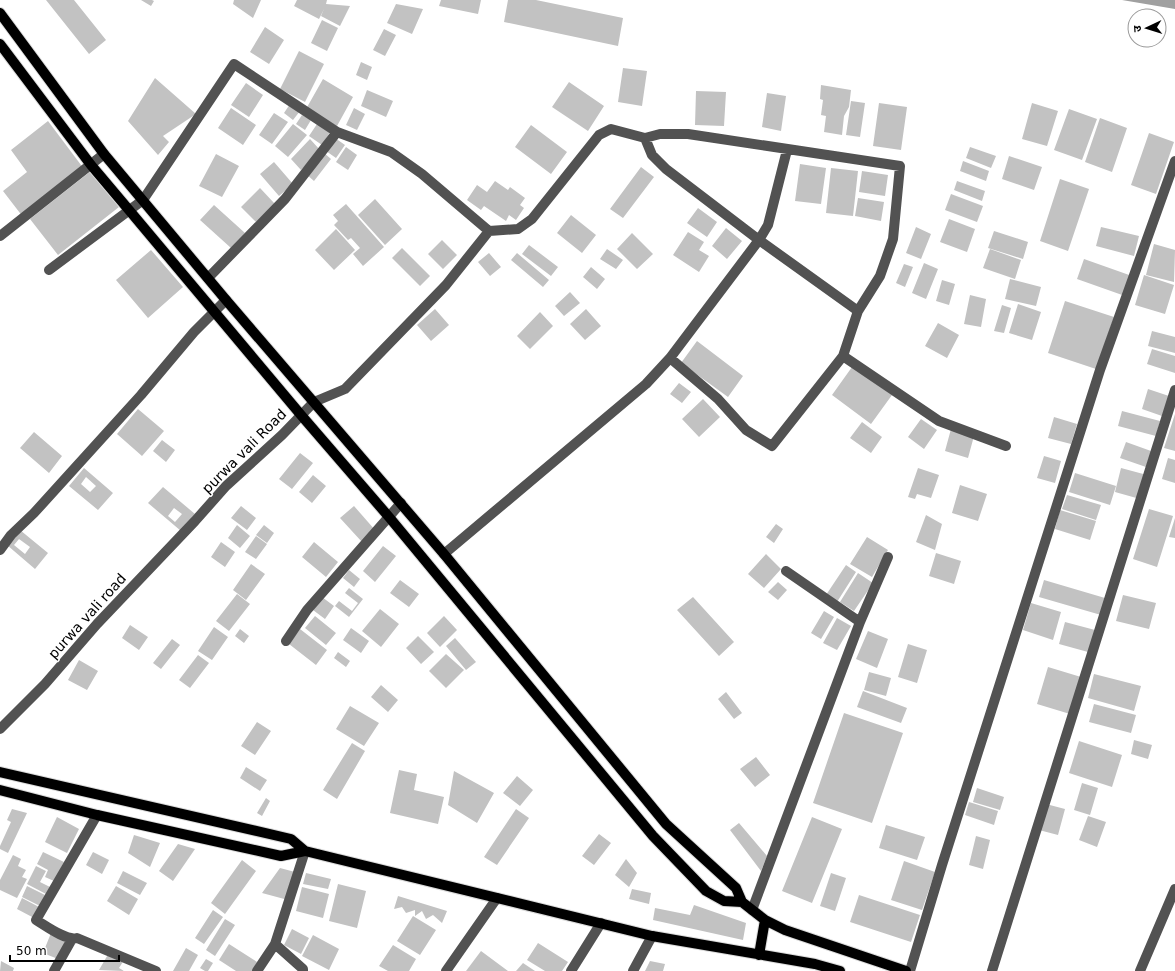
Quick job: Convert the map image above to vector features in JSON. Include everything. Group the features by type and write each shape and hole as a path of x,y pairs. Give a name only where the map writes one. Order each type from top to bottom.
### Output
{"main road":[{"path":"0,13 104,154 226,300 444,554 666,824 736,888 742,902 765,920 785,930 906,971"},
{"path":"0,44 91,165 301,415 389,516 653,836 706,891 724,901 742,902"},
{"path":"0,772 291,839 305,851"},
{"path":"0,790 97,815 281,856 305,851 652,936 815,964 838,971"},
{"path":"759,955 765,920"}],"street":[{"path":"49,270 143,200 234,64 337,132 391,152 422,174 489,231 518,229 532,219 599,136 611,129 645,138 660,134 688,134 900,166 893,239 880,276 858,311 843,356 772,446 746,430 718,399 670,358"},
{"path":"208,278 286,199 337,132"},
{"path":"645,138 652,154 666,169 759,240 858,311"},
{"path":"444,554 646,384 670,358 759,240 768,225 787,150"},
{"path":"0,236 104,154"},
{"path":"910,971 942,865 1100,370 1175,161"},
{"path":"314,402 345,389 446,285 489,231"},
{"path":"0,550 11,535 34,513 141,395 190,337 226,300"},
{"path":"843,356 939,421 1006,446"},
{"path":"992,971 1175,390"},
{"name":"purwa vali Road","path":"196,521 226,486 282,435 314,402"},
{"path":"286,641 307,610 401,504"},
{"name":"purwa vali road","path":"0,729 45,684 97,624 196,521"},
{"path":"752,910 860,622 888,557"},
{"path":"786,571 860,622"},
{"path":"97,815 36,920 72,939 78,938 156,971"},
{"path":"257,971 275,944 305,851"},
{"path":"1140,971 1175,889"},
{"path":"446,971 497,898"},
{"path":"572,971 601,923"},
{"path":"633,971 652,936"},
{"path":"54,971 72,939"},
{"path":"275,944 303,969 303,971"}],"shaded area":[{"path":"1122,0 1175,0 1175,9"}],"building":[{"path":"46,0 74,0 106,40 89,54"},
{"path":"141,0 152,0 154,1 151,6"},
{"path":"234,0 261,0 253,18 233,4"},
{"path":"297,0 327,0 326,4 350,6 340,26 321,16 324,9 319,19 294,6"},
{"path":"441,0 481,0 478,14 439,6"},
{"path":"508,0 536,0 623,18 618,46 504,22"},
{"path":"396,4 423,9 412,34 387,23"},
{"path":"322,20 338,28 327,51 311,43"},
{"path":"265,27 284,40 269,64 250,52"},
{"path":"384,29 396,35 385,56 373,50"},
{"path":"299,51 324,64 305,102 280,89"},
{"path":"361,62 372,67 367,80 356,75"},
{"path":"623,68 647,71 642,106 618,102"},
{"path":"155,78 196,114 163,136 169,142 158,155 128,121"},
{"path":"323,79 353,97 337,126 306,109"},
{"path":"569,82 604,106 588,131 552,107"},
{"path":"246,83 263,95 249,117 231,105"},
{"path":"821,85 851,90 849,107 844,116 842,135 824,132 826,116 821,115 823,100 820,99"},
{"path":"367,90 393,101 386,117 361,106"},
{"path":"696,91 726,92 724,126 695,125"},
{"path":"767,93 786,96 781,131 762,127"},
{"path":"851,101 865,103 860,137 846,135"},
{"path":"879,103 907,107 901,150 873,146"},
{"path":"1032,103 1058,111 1047,146 1022,139"},
{"path":"290,104 300,111 293,120 284,113"},
{"path":"231,108 256,125 243,145 218,128"},
{"path":"354,108 365,114 357,130 346,125"},
{"path":"1069,109 1097,119 1082,160 1054,150"},
{"path":"274,113 288,122 272,144 259,135"},
{"path":"302,115 311,120 305,130 296,124"},
{"path":"1100,118 1127,128 1112,172 1085,162"},
{"path":"48,121 84,169 23,217 3,191 27,172 11,150"},
{"path":"293,124 307,135 288,157 275,146"},
{"path":"317,124 330,132 322,145 309,136"},
{"path":"531,125 567,152 551,174 515,147"},
{"path":"1149,133 1174,142 1156,194 1131,185"},
{"path":"335,138 345,145 336,158 326,151"},
{"path":"310,139 320,150 301,170 291,159"},
{"path":"346,147 357,155 348,170 336,162"},
{"path":"970,147 996,156 991,168 966,158"},
{"path":"323,152 331,159 314,181 306,174"},
{"path":"216,154 239,166 222,197 199,186"},
{"path":"1009,156 1042,167 1034,190 1002,179"},
{"path":"963,161 989,171 986,181 960,171"},
{"path":"274,162 293,184 279,196 260,174"},
{"path":"800,164 826,168 821,204 795,201"},
{"path":"641,167 654,177 623,218 610,209"},
{"path":"831,168 858,171 853,216 826,213"},
{"path":"91,171 119,207 58,255 30,219"},
{"path":"862,171 888,175 885,196 859,192"},
{"path":"1060,179 1089,189 1068,251 1040,241"},
{"path":"495,181 508,190 510,187 525,198 520,205 524,208 516,220 509,215 506,221 484,206 481,210 467,200 477,185 487,192"},
{"path":"957,181 985,191 982,201 954,190"},
{"path":"260,188 275,204 256,222 241,207"},
{"path":"951,194 983,206 977,222 945,210"},
{"path":"858,198 884,202 881,221 855,216"},
{"path":"375,199 402,229 385,245 358,215"},
{"path":"346,204 384,247 363,266 353,254 360,248 351,238 348,240 334,225 338,221 333,215"},
{"path":"214,205 245,233 231,248 200,220"},
{"path":"698,208 717,222 707,237 687,223"},
{"path":"571,215 596,235 582,253 557,233"},
{"path":"949,219 975,229 967,252 940,242"},
{"path":"916,227 931,234 921,259 906,253"},
{"path":"1101,227 1139,236 1134,256 1096,246"},
{"path":"726,228 742,241 727,259 712,246"},
{"path":"336,229 355,250 334,270 315,250"},
{"path":"994,231 1028,242 1023,259 988,248"},
{"path":"688,232 704,242 699,250 709,256 699,272 673,255"},
{"path":"632,233 653,254 637,269 617,249"},
{"path":"442,240 457,255 443,269 428,254"},
{"path":"1154,244 1175,250 1174,282 1146,275"},
{"path":"529,245 558,267 551,276 522,254"},
{"path":"402,248 430,276 420,286 392,258"},
{"path":"607,249 623,260 616,269 600,259"},
{"path":"990,249 1021,260 1015,279 983,268"},
{"path":"151,250 183,287 148,318 116,280"},
{"path":"489,253 501,267 490,276 478,262"},
{"path":"517,253 549,280 543,287 511,260"},
{"path":"1084,259 1132,276 1125,296 1077,279"},
{"path":"924,263 938,269 926,299 912,293"},
{"path":"904,264 913,267 905,287 896,283"},
{"path":"591,267 605,279 597,289 583,277"},
{"path":"1144,275 1174,285 1165,314 1135,305"},
{"path":"1010,279 1041,287 1036,306 1005,299"},
{"path":"942,280 955,284 949,305 936,301"},
{"path":"570,292 580,303 564,316 555,306"},
{"path":"970,295 986,299 981,327 964,324"},
{"path":"1065,301 1114,317 1096,369 1048,353"},
{"path":"1018,304 1041,312 1032,340 1009,333"},
{"path":"1002,305 1011,308 1004,333 994,331"},
{"path":"435,309 449,325 431,341 417,325"},
{"path":"586,309 601,326 585,340 570,324"},
{"path":"540,312 553,326 530,349 517,336"},
{"path":"938,323 959,335 947,358 925,346"},
{"path":"1152,331 1175,337 1175,353 1148,346"},
{"path":"697,341 743,376 728,397 681,363"},
{"path":"1152,349 1175,356 1175,373 1147,364"},
{"path":"852,367 892,395 871,424 832,395"},
{"path":"679,383 691,392 682,403 670,394"},
{"path":"1148,389 1169,396 1162,416 1142,409"},
{"path":"703,399 720,417 699,437 682,419"},
{"path":"138,409 164,431 142,456 117,434"},
{"path":"1122,411 1160,421 1156,436 1118,426"},
{"path":"1175,414 1175,451 1164,448"},
{"path":"1054,417 1077,424 1071,444 1048,438"},
{"path":"921,419 937,430 924,449 908,437"},
{"path":"862,422 882,437 871,453 850,438"},
{"path":"951,429 974,436 968,458 945,451"},
{"path":"34,432 62,456 49,473 20,448"},
{"path":"162,440 175,450 166,462 153,451"},
{"path":"1126,442 1151,451 1146,467 1120,458"},
{"path":"300,453 313,463 292,489 279,479"},
{"path":"1044,456 1061,461 1055,483 1037,478"},
{"path":"1168,458 1175,460 1175,483 1162,479"},
{"path":"84,468 113,493 98,510 69,486","holes":["86,477 96,486 90,492 81,484"]},
{"path":"918,468 939,475 931,498 917,494 915,499 908,497"},
{"path":"1121,468 1147,475 1140,499 1115,492"},
{"path":"1075,473 1116,486 1110,505 1069,492"},
{"path":"313,475 326,486 312,503 299,492"},
{"path":"960,485 987,494 978,521 952,513"},
{"path":"163,487 195,514 181,531 148,503","holes":["174,508 182,514 175,522 168,516"]},
{"path":"1067,495 1101,505 1096,520 1062,509"},
{"path":"241,506 256,518 247,530 231,518"},
{"path":"354,506 375,530 362,542 340,518"},
{"path":"1149,509 1173,516 1157,567 1133,559"},
{"path":"1060,510 1096,521 1090,540 1055,529"},
{"path":"926,515 942,524 935,550 916,542"},
{"path":"1175,518 1175,538 1169,537"},
{"path":"776,524 783,529 774,543 766,537"},
{"path":"237,525 250,536 240,548 228,538"},
{"path":"264,525 274,533 267,543 256,535"},
{"path":"20,530 48,553 35,569 7,545","holes":["19,539 30,547 25,554 14,545"]},
{"path":"256,536 267,544 256,559 245,552"},
{"path":"867,537 888,550 872,577 850,564"},
{"path":"221,542 235,552 225,567 211,557"},
{"path":"314,542 338,562 326,577 302,557"},
{"path":"383,546 396,556 375,582 363,571"},
{"path":"936,553 961,561 954,584 929,576"},
{"path":"766,554 781,569 764,588 748,574"},
{"path":"251,564 265,574 246,600 233,590"},
{"path":"846,565 856,572 837,602 826,595"},
{"path":"349,570 360,579 354,587 343,578"},
{"path":"858,573 873,583 854,611 840,602"},
{"path":"400,580 419,594 409,607 390,593"},
{"path":"1044,580 1105,598 1101,615 1039,597"},
{"path":"778,582 787,590 778,600 768,592"},
{"path":"349,588 363,599 349,617 335,606 339,601 352,611 358,603 345,593"},
{"path":"237,594 250,604 229,631 216,621"},
{"path":"1123,595 1156,603 1149,629 1116,621"},
{"path":"322,597 334,606 325,619 313,610"},
{"path":"693,597 734,642 719,656 677,610"},
{"path":"1031,603 1061,612 1053,640 1023,630"},
{"path":"380,609 399,624 381,647 362,631"},
{"path":"824,611 834,617 821,639 811,633"},
{"path":"315,616 336,633 326,645 305,628"},
{"path":"444,616 457,630 440,647 427,633"},
{"path":"837,618 851,626 837,650 823,643"},
{"path":"1065,622 1095,630 1088,652 1059,644"},
{"path":"130,625 148,637 139,650 122,638"},
{"path":"214,627 228,637 212,660 198,651"},
{"path":"351,628 369,641 361,653 343,640"},
{"path":"240,629 249,636 244,643 235,636"},
{"path":"300,629 327,650 316,665 289,644"},
{"path":"868,631 888,639 877,668 856,659"},
{"path":"418,636 434,652 421,664 406,648"},
{"path":"455,638 476,662 466,670 446,646"},
{"path":"172,639 180,645 161,669 153,663"},
{"path":"908,644 927,650 917,683 898,677"},
{"path":"338,652 350,661 346,667 334,658"},
{"path":"446,654 464,670 446,688 429,671"},
{"path":"198,655 209,663 190,688 179,680"},
{"path":"79,660 98,671 87,690 68,680"},
{"path":"1048,667 1081,677 1070,714 1037,704"},
{"path":"869,672 891,678 886,696 864,690"},
{"path":"1094,674 1141,686 1134,711 1088,698"},
{"path":"381,685 398,700 388,712 371,697"},
{"path":"863,691 907,708 901,723 857,707"},
{"path":"726,692 742,713 734,719 718,699"},
{"path":"1094,704 1136,715 1131,733 1089,722"},
{"path":"350,706 379,723 364,746 336,729"},
{"path":"844,713 903,733 872,823 813,803"},
{"path":"257,722 271,731 255,755 241,746"},
{"path":"1134,740 1152,745 1148,759 1131,754"},
{"path":"1079,741 1122,755 1112,787 1069,773"},
{"path":"352,743 365,751 337,799 323,790"},
{"path":"756,757 770,775 755,787 740,769"},
{"path":"246,767 267,780 260,791 240,778"},
{"path":"399,770 417,774 414,790 444,797 438,824 390,813"},
{"path":"454,771 494,793 477,823 448,805"},
{"path":"517,776 533,790 520,806 503,793"},
{"path":"1082,783 1098,788 1090,815 1074,810"},
{"path":"977,788 1004,797 1000,810 973,802"},
{"path":"266,798 270,801 262,816 257,813"},
{"path":"969,802 998,811 994,825 965,815"},
{"path":"1046,804 1065,809 1058,835 1039,830"},
{"path":"12,809 27,813 8,853 0,849 0,846 11,822 7,820"},
{"path":"516,809 529,818 497,865 484,857"},
{"path":"1088,816 1106,822 1097,847 1079,840"},
{"path":"57,817 79,829 67,853 45,842"},
{"path":"812,817 842,829 812,903 782,891"},
{"path":"739,823 767,856 761,871 730,830"},
{"path":"886,825 925,837 917,860 879,848"},
{"path":"599,834 611,843 594,865 582,856"},
{"path":"134,835 160,843 150,867 128,853"},
{"path":"976,836 990,840 983,869 969,865"},
{"path":"178,844 195,849 173,881 159,871"},
{"path":"43,852 64,862 54,881 45,877 48,870 37,864"},
{"path":"93,852 109,860 102,874 86,865"},
{"path":"13,855 21,859 18,866 26,870 22,877 27,879 17,898 0,890 0,880"},
{"path":"626,859 637,873 629,887 615,875"},
{"path":"242,860 256,871 225,914 211,903"},
{"path":"904,861 935,872 922,910 891,900"},
{"path":"36,866 46,871 40,882 50,887 46,894 27,884"},
{"path":"280,868 295,872 288,900 262,893"},
{"path":"123,871 147,883 140,895 117,883"},
{"path":"306,873 331,879 328,889 303,884"},
{"path":"831,873 846,878 835,911 820,906"},
{"path":"338,884 366,891 357,928 329,921"},
{"path":"27,886 45,895 40,906 22,897"},
{"path":"116,886 138,899 129,915 107,901"},
{"path":"302,887 329,894 323,918 296,911"},
{"path":"632,889 651,893 649,904 629,899"},
{"path":"859,895 920,915 911,942 850,922"},
{"path":"398,896 447,911 442,923 433,915 426,919 422,911 415,916 415,910 406,913 402,907 394,909"},
{"path":"22,898 39,907 34,918 17,909"},
{"path":"694,905 746,923 743,940 653,920 655,908 690,915"},
{"path":"213,910 223,917 204,944 195,938"},
{"path":"413,916 436,930 420,955 397,941"},
{"path":"225,919 235,925 215,956 206,950"},
{"path":"292,929 309,938 301,954 284,945"},
{"path":"51,933 66,939 58,959 43,953"},
{"path":"313,935 339,949 329,970 302,956"},
{"path":"538,943 568,962 562,971 545,971 527,960"},
{"path":"229,944 257,962 252,971 236,971 219,960"},
{"path":"393,945 416,959 409,971 388,971 379,966"},
{"path":"186,948 198,955 189,971 173,971"},
{"path":"110,951 124,960 119,968 124,971 99,970"},
{"path":"481,951 508,971 466,971"},
{"path":"206,959 213,963 208,971 200,968"},
{"path":"1,961 14,968 13,971 0,971"},
{"path":"650,961 665,964 663,971 645,971"},
{"path":"523,963 535,971 516,971"}]}
